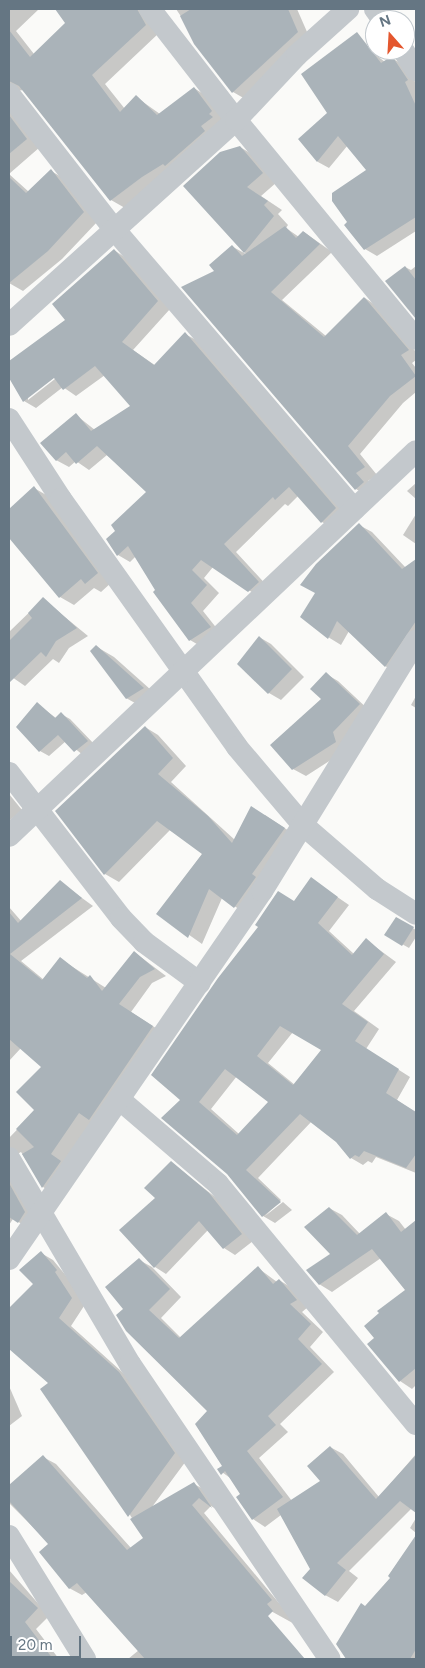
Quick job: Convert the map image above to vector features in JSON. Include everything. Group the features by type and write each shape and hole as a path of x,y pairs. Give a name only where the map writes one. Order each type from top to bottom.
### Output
{"street":[{"path":"150,9 236,120 416,339"},
{"path":"9,325 236,120 297,55 348,9"},
{"path":"9,94 114,230 354,509"},
{"path":"9,419 61,499 237,747 303,825 376,889 416,914"},
{"path":"9,836 416,451"},
{"path":"9,1259 200,982 303,825 416,641"},
{"path":"9,773 121,918 144,942 200,982"},
{"path":"119,1099 218,1184 416,1424"},
{"path":"9,1158 130,1364 330,1659"},
{"path":"9,1536 83,1658"}],"building":[{"path":"55,9 137,9 146,25 92,75 120,112 136,95 157,115 194,87 212,111 209,114 213,117 201,126 205,131 165,166 163,164 142,177 110,201 19,86 9,81 9,30 30,57 65,23"},
{"path":"191,9 288,9 298,32 232,93 194,44 180,16"},
{"path":"357,32 365,42 365,60 379,60 381,63 386,60 395,60 408,80 405,82 416,106 416,217 364,250 344,225 347,222 332,201 332,193 366,170 338,136 317,162 298,139 327,113 301,74"},
{"path":"9,115 27,139 9,154"},
{"path":"240,146 263,173 247,187 268,201 264,205 274,216 244,253 183,186 220,152"},
{"path":"51,169 84,212 48,251 9,283 9,177 26,193"},
{"path":"285,226 296,238 303,231 320,244 271,292 324,337 364,297 409,350 401,355 416,376 390,396 348,446 365,467 356,473 364,482 355,490 181,287 214,271 209,265 232,245 242,256"},
{"path":"114,249 158,301 122,342 154,365 185,332 336,508 321,523 289,487 275,500 273,497 224,544 259,582 248,592 201,560 192,570 207,585 191,603 211,627 189,641 153,592 155,590 128,546 117,556 106,539 115,531 111,525 146,492 97,446 76,464 66,452 56,461 40,443 76,413 91,431 130,406 95,366 63,390 54,378 23,402 9,378 9,361 65,320 52,304"},
{"path":"405,266 416,280 416,319 385,281"},
{"path":"34,486 98,573 85,584 81,579 59,598 9,538 9,509"},
{"path":"359,523 402,569 416,559 416,621 385,667 337,621 328,639 300,617 315,593 300,585 316,564"},
{"path":"43,597 77,628 56,641 46,657 41,652 9,683 9,641 32,618 28,613"},
{"path":"259,636 292,669 268,694 237,664"},
{"path":"96,645 144,688 126,699 90,651"},
{"path":"326,672 360,704 333,732 336,742 292,770 270,745 321,699 310,689"},
{"path":"37,702 55,718 61,712 88,741 74,752 58,735 39,752 16,727"},
{"path":"145,726 173,758 158,774 208,816 232,843 251,806 285,828 252,874 256,877 234,908 209,889 188,938 156,914 202,854 157,821 104,875 55,811"},
{"path":"311,877 338,897 318,923 352,955 366,938 384,954 342,1004 368,1022 355,1041 399,1069 386,1093 416,1112 416,1154 406,1168 364,1151 359,1157 355,1155 350,1159 336,1142 300,1114 246,1170 281,1202 262,1217 227,1174 161,1118 180,1100 151,1075 218,978 258,927 255,925 278,891 294,901","holes":["280,1026 321,1050 293,1085 257,1056","225,1069 268,1102 237,1135 199,1102"]},
{"path":"60,880 82,898 10,954 42,980 60,957 87,978 90,975 102,991 134,951 155,969 140,977 119,1004 153,1026 89,1120 79,1113 51,1154 61,1161 42,1188 22,1154 34,1147 16,1129 34,1110 16,1092 41,1067 9,1039 9,912 18,923"},
{"path":"396,917 414,927 402,946 384,935"},
{"path":"171,1161 209,1193 242,1234 223,1249 199,1221 154,1268 119,1230 155,1198 144,1188"},
{"path":"9,1183 25,1212 18,1223 9,1217"},
{"path":"329,1207 357,1235 386,1212 401,1232 416,1220 416,1368 399,1382 367,1344 374,1338 364,1326 379,1313 377,1311 405,1290 372,1249 319,1285 306,1270 330,1254 304,1227"},
{"path":"41,1251 57,1270 55,1272 72,1298 59,1318 119,1372 175,1453 128,1517 40,1389 48,1383 9,1349 9,1308 33,1284 19,1270"},
{"path":"139,1258 170,1289 149,1310 179,1338 258,1266 273,1284 279,1279 297,1300 290,1304 311,1324 298,1339 322,1364 268,1416 276,1425 247,1451 283,1497 252,1520 236,1497 240,1494 225,1471 221,1475 217,1469 222,1466 195,1424 207,1411 126,1331 116,1315 123,1309 105,1287"},
{"path":"330,1446 376,1499 416,1455 416,1513 400,1501 337,1563 346,1570 325,1596 302,1578 310,1569 277,1509 320,1481 307,1466"},
{"path":"43,1455 127,1550 143,1538 130,1519 194,1482 212,1508 199,1498 192,1505 272,1600 267,1604 273,1611 268,1616 305,1659 145,1659 77,1583 69,1589 39,1552 48,1544 9,1501 9,1485"},
{"path":"416,1535 416,1649 410,1659 346,1659 336,1644 361,1603 365,1606 390,1578 388,1576"},
{"path":"9,1581 38,1608 25,1622 53,1659 9,1659"}]}
